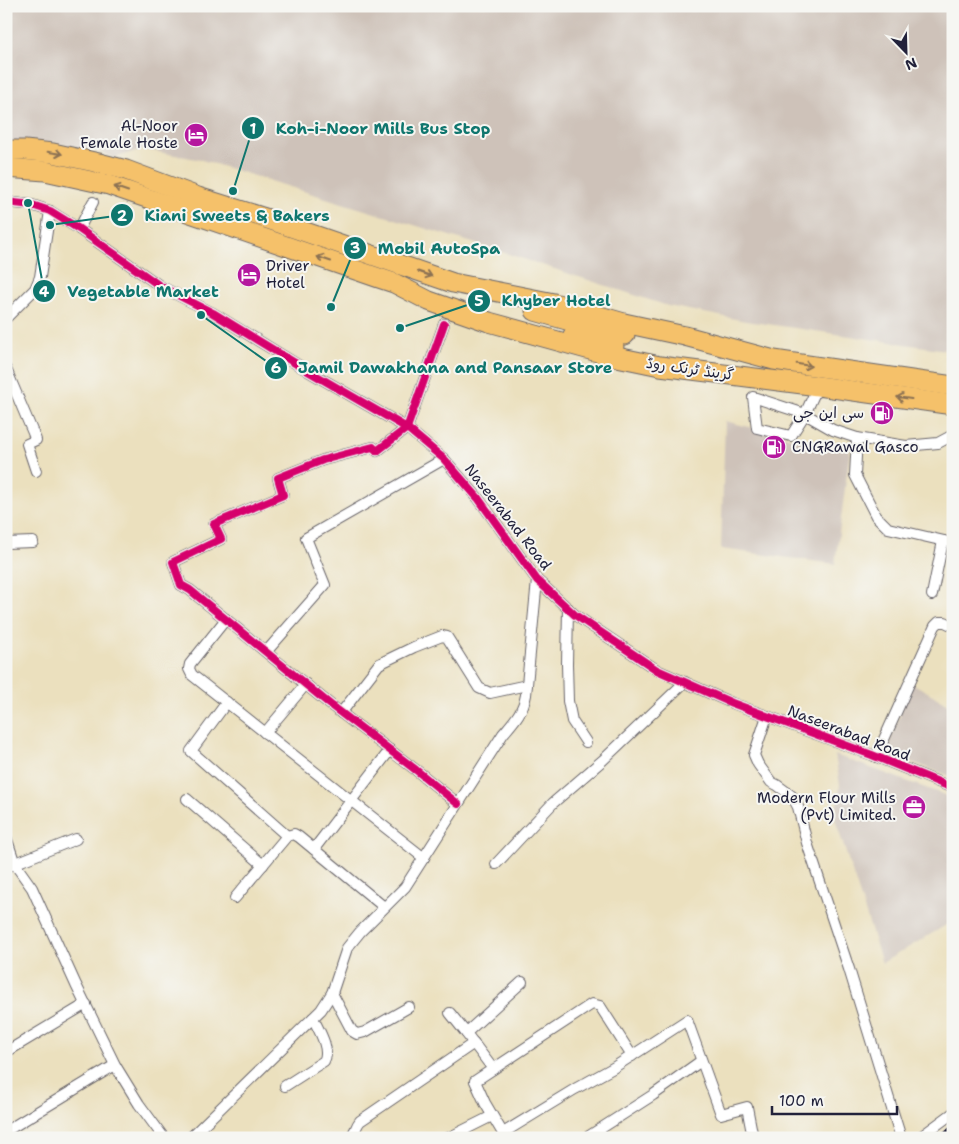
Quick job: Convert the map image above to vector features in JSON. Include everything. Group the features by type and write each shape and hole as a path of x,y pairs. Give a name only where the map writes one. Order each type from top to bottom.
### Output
{"highway":[{"name":"گرینڈ ٹرنک روڈ","path":"6,150 53,153 99,162 126,170 198,197 262,217 453,283 554,303 774,360 953,386"},
{"name":"گرینڈ ٹرنک روڈ","path":"6,168 45,171 109,185 394,283 429,301 489,322 612,356 660,366 953,405"},
{"path":"394,283 431,290 555,328 580,338 586,333 584,325 522,307 453,283"},
{"path":"750,377 616,347 594,341 592,336 594,331 598,329 680,346 774,360"}],"street":[{"name":"Naseerabad Road","path":"6,202 32,205 50,211 160,286 213,314 408,428 444,459 478,498 537,580 575,615 657,670 732,703 953,788"},
{"path":"79,229 93,202"},
{"path":"6,318 35,290 40,277 50,211"},
{"path":"444,324 408,428 377,451 374,448 323,460 278,478 283,495 214,524 221,539 173,562 181,585 190,590 341,713 458,804"},
{"path":"6,369 36,440 26,444 36,471"},
{"path":"818,386 805,414 791,436 757,428 753,397 805,414 833,430 857,438 906,446 938,443 953,435"},
{"path":"857,438 855,475 876,516 888,528 948,542 932,595"},
{"path":"266,652 326,585 306,538 444,459"},
{"path":"6,543 33,542"},
{"path":"190,1138 321,1010 332,993 348,948 360,932 405,887 503,734 520,713 524,706 527,684 537,580"},
{"path":"568,608 568,701 572,721 586,742"},
{"path":"226,619 190,664 189,669 192,675 424,858"},
{"path":"876,757 935,626 939,622 945,622 953,626"},
{"path":"341,713 379,664 442,636 447,637 479,688 490,693 527,684"},
{"path":"496,864 553,803 603,760 684,682"},
{"path":"265,732 306,684"},
{"path":"227,702 192,751 288,836"},
{"path":"767,716 754,755 771,782 792,796 798,806 807,843 849,969 901,1138"},
{"path":"314,849 390,750"},
{"path":"187,800 262,865"},
{"path":"235,898 288,836 294,834 384,908"},
{"path":"6,837 10,865 32,888 116,1065 164,1138"},
{"path":"10,865 76,838"},
{"path":"466,1033 522,982"},
{"path":"332,993 352,1031 357,1034 365,1032 408,1007"},
{"path":"6,1052 86,1004"},
{"path":"632,1056 600,1006 592,1004 475,1081 504,1136 575,1089 613,1068 632,1056 687,1020 721,1114 747,1107 754,1138"},
{"path":"450,1013 493,1069"},
{"path":"285,1086 324,1061 327,1056 327,1050 313,1018"},
{"path":"350,1138 360,1121 474,1043"},
{"path":"586,1138 701,1061"},
{"path":"7,1129 116,1065"},
{"path":"919,1138 953,1113"},
{"path":"448,1138 492,1116"}],"shaded area":[{"path":"6,6 953,6 953,351 746,321 668,306 499,251 202,160 142,149 114,158 100,152 51,142 6,143"},
{"path":"725,421 850,450 835,564 721,549"},
{"path":"912,683 953,707 953,777 886,753"},
{"path":"835,755 953,798 953,921 882,963 835,819 840,785"}],"railway":[{"path":"939,1138 953,1127"}],"cycle path":[{"path":"6,202 32,205 50,211 160,286 213,313 407,428 444,459 478,498 537,580 575,615 657,670 732,703 872,755 953,788"},
{"path":"444,324 407,428 377,451 373,447 323,460 278,478 283,495 214,524 221,539 173,562 181,585 190,590 332,706 458,804"}],"place":[{"name":"Al-Noor Female Hoste","path":"196,135"},
{"name":"Koh-i-Noor Mills Bus Stop","path":"233,191"},
{"name":"Vegetable Market","path":"28,203"},
{"name":"Kiani Sweets & Bakers","path":"50,225"},
{"name":"Driver Hotel","path":"249,275"},
{"name":"Mobil AutoSpa","path":"331,307"},
{"name":"Jamil Dawakhana and Pansaar Store","path":"201,315"},
{"name":"Khyber Hotel","path":"400,328"},
{"name":"سی این جی","path":"882,413"},
{"name":"CNGRawal Gasco","path":"774,447"},
{"name":"Modern Flour Mills (Pvt) Limited.","path":"914,807"}]}
